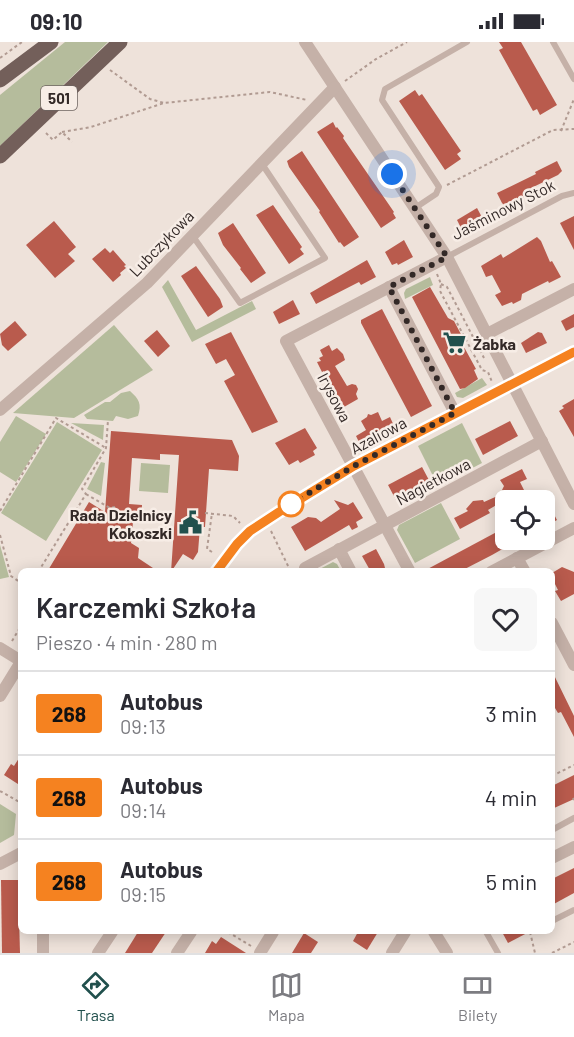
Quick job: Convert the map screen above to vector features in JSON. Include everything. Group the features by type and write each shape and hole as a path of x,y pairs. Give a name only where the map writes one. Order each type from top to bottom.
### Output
{"main road":[{"path":"0,80 51,42"},
{"name":"501","path":"0,156 120,42"}],"street":[{"name":"Jaśminowy Stok","path":"306,42 447,257 542,441 569,483 574,504"},
{"name":"Lubczykowa","path":"0,410 147,283 334,87"},
{"name":"Irysowa","path":"408,568 286,341 447,257"},
{"path":"389,287 455,413"},
{"path":"488,334 574,289"},
{"name":"Azaliowa","path":"218,568 250,531 354,466 574,352"},
{"name":"Nagietkowa","path":"305,568 542,441"},
{"path":"498,568 574,528"},
{"path":"339,549 349,568"},
{"path":"517,558 523,568"},
{"path":"555,629 574,665"},
{"path":"4,647 18,659"},
{"path":"0,696 18,666"},
{"path":"555,853 574,846"},
{"path":"0,864 18,855"},
{"path":"43,934 43,953"},
{"path":"99,953 111,934"},
{"path":"177,953 190,934"},
{"path":"260,952 272,934"},
{"path":"392,953 404,934"},
{"path":"435,934 447,953"}],"lane":[{"path":"415,208 436,194 439,187 382,100 385,89 467,42"},
{"path":"553,42 574,79"},
{"path":"192,236 240,303 325,258 262,164"},
{"name":"Jaśminowy Stok","path":"447,257 562,196 574,194"},
{"path":"555,828 574,818"},
{"path":"555,920 574,910"},
{"path":"487,934 498,953"}],"path":[{"path":"0,58 22,42"},
{"path":"334,87 406,42"},
{"path":"109,69 150,99 164,103"},
{"path":"46,133 53,140 62,132 92,127 164,103 270,93 319,103"},
{"path":"561,131 574,99"},
{"path":"439,187 448,185 554,130 574,129"},
{"path":"62,132 72,142"},
{"path":"436,271 441,284 440,291 482,370 488,372"},
{"path":"441,284 447,287 489,366 488,372 494,384"},
{"path":"0,511 56,418 106,448"},
{"path":"108,420 106,448 82,489 86,494 110,508 116,507"},
{"path":"41,568 86,494"},
{"path":"206,513 233,516 240,523"},
{"path":"212,513 207,549 212,552"},
{"path":"269,528 289,568"},
{"path":"0,535 11,576 18,581"},
{"path":"4,647 18,630"},
{"path":"555,774 574,765"},
{"path":"0,790 18,801"},
{"path":"231,934 260,952"},
{"path":"530,934 535,953"},
{"path":"552,953 574,942"}],"green space":[{"path":"65,42 108,42 0,146 0,95"},
{"path":"430,277 433,285 405,299 406,289"},
{"path":"168,280 196,330 252,301 256,309 192,342 162,287"},
{"path":"114,325 153,370 74,418 13,413"},
{"path":"482,378 487,385 463,398 457,397 455,393"},
{"path":"130,391 139,402 138,416 128,419 116,416 113,421 87,419 84,415 105,402 110,402 121,393"},
{"path":"16,416 46,434 16,482 0,472 0,442"},
{"path":"57,422 102,450 46,541 1,513"},
{"path":"71,423 104,425 103,440"},
{"path":"462,423 482,463 438,486 418,446"},
{"path":"101,462 105,463 101,496 87,489"},
{"path":"141,463 170,465 168,493 139,491"},
{"path":"441,503 460,539 415,563 397,530 399,525"},
{"path":"0,545 9,577 0,579"},
{"path":"333,562 339,568 322,568"},
{"path":"0,804 16,814 14,835 0,843"}],"building":[{"path":"499,42 521,42 557,105 540,115 537,109 533,111 499,50 503,48"},
{"path":"415,90 419,96 422,94 461,151 457,154 461,159 445,170 399,101"},
{"path":"333,122 394,212 396,218 381,228 317,132"},
{"path":"302,151 359,237 344,247 339,243 289,167 287,161"},
{"path":"557,161 562,171 558,175 527,190 529,195 510,204 502,203 497,193"},
{"path":"273,205 302,247 300,249 304,254 289,264 256,215"},
{"path":"477,208 484,221 462,230 457,220"},
{"path":"574,216 574,250 560,223"},
{"path":"54,221 76,247 68,254 75,261 55,278 26,245"},
{"path":"233,223 266,273 251,283 223,245 218,233"},
{"path":"537,237 561,277 522,294 521,300 513,304 512,302 502,306 495,295 501,292 492,275 486,277 481,266 501,254 503,258"},
{"path":"404,240 413,257 398,265 397,263 392,265 385,252"},
{"path":"105,248 110,253 113,250 126,265 121,275 113,282 92,259"},
{"path":"367,260 376,277 361,285 359,282 316,304 310,293"},
{"path":"196,266 220,299 223,307 208,317 181,276"},
{"path":"430,287 448,318 454,321 476,369 474,370 478,379 465,388 460,389 412,297"},
{"path":"293,300 300,314 279,324 273,312"},
{"path":"382,309 432,406 411,417 361,323 361,320"},
{"path":"574,314 574,327 566,331 561,321"},
{"path":"15,321 27,335 8,351 2,345 0,334"},
{"path":"157,330 170,346 158,357 144,341"},
{"path":"231,332 278,422 252,433 224,381 235,375 226,359 216,364 205,344"},
{"path":"538,332 542,333 547,343 526,353 521,343"},
{"path":"329,345 332,351 337,348 343,354 345,360 335,366 347,386 356,385 358,389 356,394 358,399 344,407 317,362 321,361 319,358 323,356 320,350"},
{"path":"574,399 574,437 559,411 564,408 562,406"},
{"path":"378,412 382,421 390,417 394,426 361,446 356,436 366,430 361,421 368,414"},
{"path":"510,421 518,436 483,455 475,439"},
{"path":"305,428 317,448 313,451 315,455 300,463 298,460 289,465 275,443"},
{"path":"111,431 232,440 239,456 238,471 209,469 205,527 200,527 198,552 193,560 183,554 174,568 171,568 179,455 160,454 160,460 132,458 129,504 142,505 141,523 133,522 131,543 139,548 138,558 153,568 49,568 89,502 105,512"},
{"path":"422,467 430,482 396,500 388,485"},
{"path":"522,469 527,479 520,482 524,490 502,490 504,486 500,480"},
{"path":"495,497 495,506 488,510 490,513 460,529 454,518 468,511 466,509 473,501 483,500 484,502"},
{"path":"334,500 348,505 353,502 363,518 356,522 358,527 352,530 349,525 305,551 291,527 308,517 316,518 321,522 340,509"},
{"path":"495,533 495,550 501,550 467,568 429,568"},
{"path":"376,549 385,568 369,568 362,556"},
{"path":"562,567 574,572 574,594 561,601 555,591 558,590 555,584 555,571"},
{"path":"555,677 574,716 574,737 561,712 558,713 555,708"},
{"path":"18,760 18,784 4,775 11,764 14,766"},
{"path":"574,775 574,799 555,808 555,784"},
{"path":"574,868 574,893 555,903 555,878"},
{"path":"1,880 18,880 20,953 2,953"},
{"path":"137,934 165,934 152,953 125,953"},
{"path":"303,934 318,942 311,953 292,953"},
{"path":"357,934 377,934 367,950 353,941"},
{"path":"503,934 525,934 508,943"},
{"path":"221,937 246,953 205,953 212,941 216,944"}],"bus line":[{"name":"268","path":"218,568 250,531 354,466 574,352"}],"place":[{"name":"Żabka","path":"455,343"},
{"name":"Rada Dzielnicy Kokoszki","path":"190,523"}],"route":[{"path":"291,504 354,466 455,413 389,287 447,257 392,174"}]}
